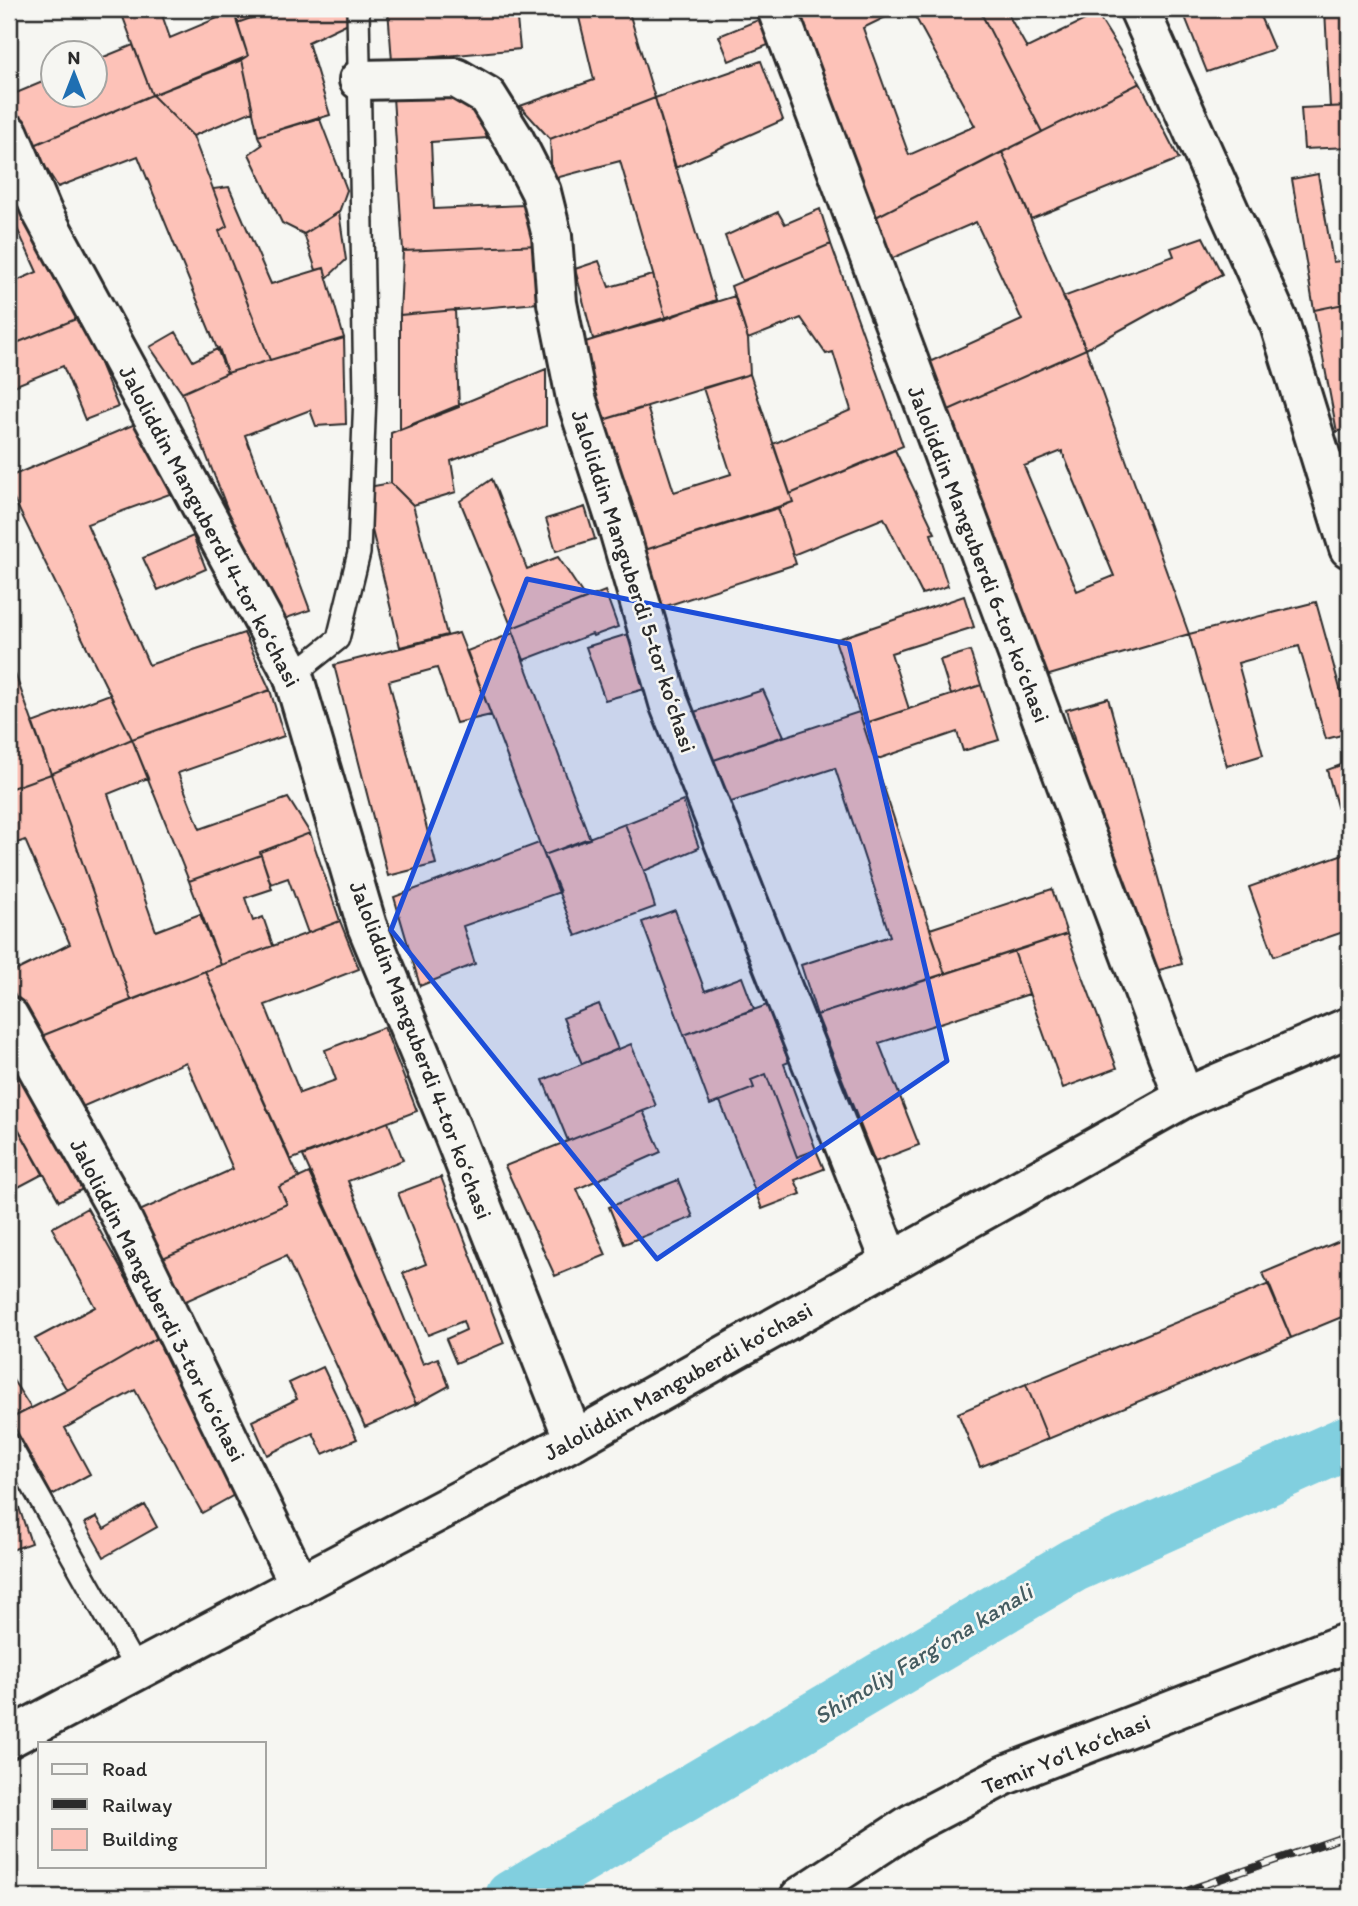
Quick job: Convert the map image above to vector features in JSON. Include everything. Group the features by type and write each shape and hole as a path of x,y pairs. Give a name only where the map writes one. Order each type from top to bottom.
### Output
{"street":[{"name":"Jaloliddin Manguberdi 6-tor koʻchasi","path":"777,9 869,262 1184,1098"},
{"path":"1139,9 1280,326 1349,548"},
{"name":"Jaloliddin Manguberdi 5-tor koʻchasi","path":"359,79 456,78 487,96 514,139 541,192 552,236 558,303 576,398 619,530 669,704 891,1262"},
{"name":"Jaloliddin Manguberdi 4-tor koʻchasi","path":"9,134 42,212 293,675 367,926 575,1440"},
{"name":"Jaloliddin Manguberdi 3-tor koʻchasi","path":"9,1017 118,1211 300,1586"},
{"name":"Jaloliddin Manguberdi koʻchasi","path":"9,1738 575,1440 1184,1098 1349,1027"},
{"name":"Temir Yoʻl koʻchasi","path":"800,1897 913,1823 1005,1775 1349,1642"}],"lane":[{"path":"293,675 338,639 359,553 365,394 358,9"},
{"path":"9,1444 136,1669"}],"highlighted area":[{"path":"527,579 849,644 947,1061 657,1259 391,930"}],"building":[{"path":"120,9 160,9 170,38 234,11 248,56 152,95"},
{"path":"234,9 277,9 237,23"},
{"path":"277,9 348,9 348,23 308,42 330,115 258,136 242,60 248,56 237,23"},
{"path":"388,9 516,9 520,49 392,61"},
{"path":"577,9 628,9 655,98 550,139 520,106 594,80"},
{"path":"798,9 902,9 863,28 909,155 975,126 911,9 979,9 1042,132 870,220"},
{"path":"979,9 1005,9 1027,48 1097,14 1140,83 1042,132"},
{"path":"1182,9 1257,9 1274,49 1207,72"},
{"path":"1325,9 1349,9 1349,106 1330,107"},
{"path":"763,18 773,43 729,61 719,36"},
{"path":"133,45 152,95 32,146 9,96 38,84 38,108 108,108 108,55"},
{"path":"242,60 253,111 193,136 152,95"},
{"path":"761,61 783,120 675,168 655,98"},
{"path":"1140,83 1179,159 1031,219 1002,152"},
{"path":"469,92 487,138 431,142 434,209 524,205 538,245 403,251 393,97"},
{"path":"152,95 193,136 227,226 219,231 270,360 227,373 138,156 58,187 32,146"},
{"path":"655,98 716,300 666,319 620,161 552,179 550,139"},
{"path":"1349,106 1349,147 1304,149 1301,108"},
{"path":"319,117 347,190 339,212 304,234 282,223 249,154 262,145 258,136"},
{"path":"9,151 28,196 9,203"},
{"path":"1002,152 1086,349 944,412 927,363 1022,320 976,222 886,261 870,220"},
{"path":"1318,174 1333,262 1349,260 1349,303 1314,310 1292,179"},
{"path":"229,187 271,284 324,268 344,338 270,360 219,231 227,226 213,189"},
{"path":"28,196 81,317 9,346 9,284 37,272 9,211 9,203"},
{"path":"820,209 831,244 742,281 725,236 778,212 785,224"},
{"path":"339,212 346,260 327,278 324,268 316,270 304,234"},
{"path":"1203,237 1222,274 1086,349 1063,297 1174,256 1171,248"},
{"path":"831,244 903,446 790,494 773,444 851,410 833,352 826,354 801,318 748,339 731,286"},
{"path":"538,245 538,303 400,315 403,251"},
{"path":"599,261 609,287 653,275 666,319 593,339 575,269"},
{"path":"735,296 748,339 750,374 603,420 582,343"},
{"path":"1349,303 1349,428 1337,432 1314,310"},
{"path":"455,310 459,407 400,430 400,315"},
{"path":"81,317 118,407 85,420 63,366 9,388 9,346"},
{"path":"176,332 193,361 219,348 227,373 182,393 150,347"},
{"path":"344,338 346,424 316,426 310,410 245,435 310,610 272,623 182,393 227,373"},
{"path":"1086,349 1189,634 1046,676 944,412","holes":["1062,451 1114,576 1077,591 1024,466"]},
{"path":"546,369 546,426 451,461 456,492 413,505 391,483 391,433"},
{"path":"750,374 793,502 645,550 603,420 647,407 674,492 731,474 703,388"},
{"path":"147,419 178,491 87,524 149,665 244,633 270,690 132,739 9,489 9,477"},
{"path":"895,450 935,533 931,534 948,586 922,594 884,518 793,555 778,508 793,502 790,494"},
{"path":"492,479 527,569 558,557 586,599 512,628 460,501"},
{"path":"391,483 413,505 447,635 400,647 362,488"},
{"path":"585,507 595,539 556,551 546,519"},
{"path":"778,508 796,564 663,607 645,550"},
{"path":"193,536 206,569 158,590 143,558"},
{"path":"605,591 618,627 524,660 512,628"},
{"path":"964,596 974,627 891,653 909,709 863,724 835,640"},
{"path":"1316,602 1349,721 1349,733 1326,739 1299,646 1238,663 1263,755 1227,766 1189,634"},
{"path":"459,633 491,715 456,723 437,668 389,681 436,864 388,876 334,665"},
{"path":"513,633 590,839 544,855 467,651"},
{"path":"628,634 648,688 605,700 586,647"},
{"path":"970,651 981,685 951,695 940,660"},
{"path":"9,657 51,774 9,789"},
{"path":"981,685 999,740 963,751 957,732 875,760 863,724"},
{"path":"270,690 284,736 178,773 200,829 288,798 310,833 260,852 261,855 189,881 132,739"},
{"path":"763,690 784,736 705,763 688,714"},
{"path":"110,694 132,739 51,774 32,723"},
{"path":"1108,698 1182,964 1140,975 1066,710"},
{"path":"859,712 945,974 817,1015 801,965 890,936 835,768 719,806 705,763"},
{"path":"132,739 148,778 108,794 156,931 200,914 221,965 131,1000 51,774"},
{"path":"1349,762 1349,850 1327,770"},
{"path":"51,774 131,1000 39,1037 9,984 9,974 70,944 25,840 9,846 9,789"},
{"path":"683,801 699,848 644,871 625,824"},
{"path":"625,824 655,907 576,936 544,855"},
{"path":"310,833 340,921 308,933 288,878 271,884 260,852"},
{"path":"539,843 560,892 463,926 475,964 420,986 394,897"},
{"path":"1349,852 1349,930 1274,956 1249,887"},
{"path":"261,855 272,889 245,898 253,921 263,917 273,946 221,965 189,881"},
{"path":"1052,889 1067,934 945,974 930,929"},
{"path":"675,910 705,991 742,977 754,1009 684,1035 642,922"},
{"path":"340,921 359,969 265,1005 300,1093 336,1080 325,1050 384,1027 417,1111 290,1160 205,971"},
{"path":"1067,934 1117,1068 1063,1088 1014,951"},
{"path":"1014,951 1029,994 879,1043 919,1145 875,1162 817,1015"},
{"path":"205,971 299,1178 279,1187 287,1204 156,1261 135,1213 233,1169 186,1062 77,1109 39,1037"},
{"path":"599,1004 618,1049 582,1064 563,1018"},
{"path":"767,1005 789,1062 784,1064 816,1150 797,1157 766,1074 751,1080 754,1088 710,1105 684,1035"},
{"path":"631,1044 656,1106 568,1141 543,1080"},
{"path":"9,1052 25,1075 10,1083 9,1081"},
{"path":"766,1074 797,1157 816,1150 824,1169 795,1180 801,1194 762,1209 720,1101 754,1088 751,1080"},
{"path":"25,1075 85,1188 59,1201 9,1112 10,1083"},
{"path":"643,1111 661,1152 577,1189 606,1255 555,1276 505,1166"},
{"path":"9,1112 43,1174 9,1192"},
{"path":"388,1122 403,1160 348,1181 423,1364 438,1358 449,1386 416,1404 303,1156"},
{"path":"309,1173 416,1404 365,1427 286,1256 177,1305 156,1261 287,1204 279,1187"},
{"path":"441,1177 504,1343 456,1363 446,1339 466,1330 463,1321 428,1335 403,1273 426,1264 398,1193"},
{"path":"678,1180 693,1217 624,1244 609,1207"},
{"path":"87,1208 159,1337 67,1390 35,1339 95,1307 52,1228"},
{"path":"1349,1237 1349,1314 1291,1338 1263,1273"},
{"path":"1269,1284 1291,1338 1048,1439 1026,1384"},
{"path":"159,1337 243,1490 202,1513 135,1390 65,1428 90,1474 52,1495 10,1419"},
{"path":"323,1367 357,1439 323,1454 313,1433 267,1455 252,1421 297,1399 289,1383"},
{"path":"9,1374 31,1408 10,1419 9,1417"},
{"path":"1026,1384 1048,1439 980,1467 958,1413"},
{"path":"9,1478 31,1543 9,1551"},
{"path":"145,1505 157,1527 104,1557 85,1523 97,1517 104,1529"}],"waterway":[{"name":"Shimoliy Fargʻona kanali","path":"512,1897 1074,1565 1349,1442"}],"railway":[{"path":"1172,1897 1349,1835"}]}
